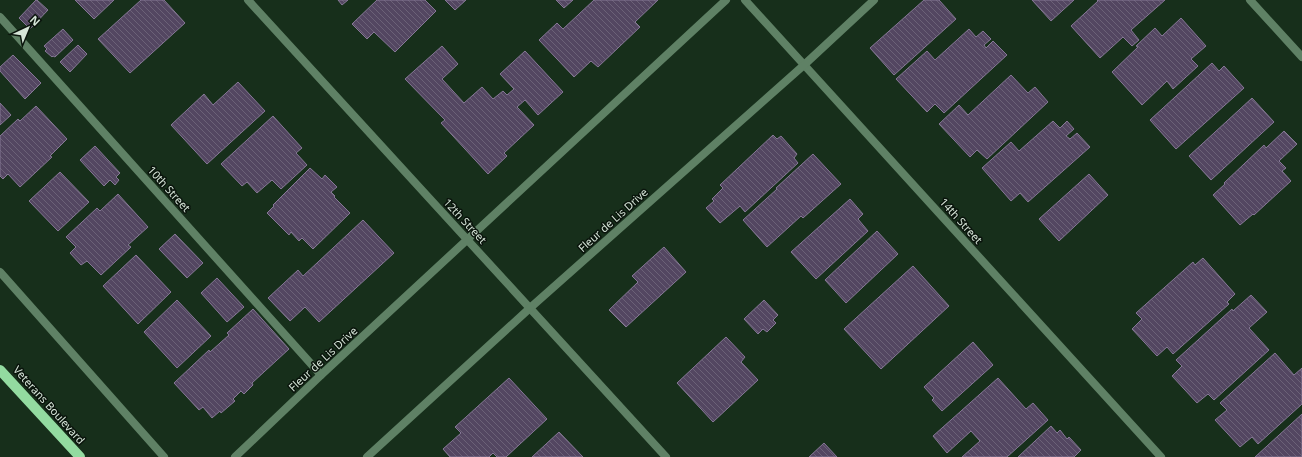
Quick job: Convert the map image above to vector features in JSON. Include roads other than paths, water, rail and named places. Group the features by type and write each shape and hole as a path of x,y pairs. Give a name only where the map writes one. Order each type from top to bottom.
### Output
{"main road":[{"name":"Veterans Boulevard","path":"0,370 80,457"}],"street":[{"name":"12th Street","path":"248,0 666,457"},
{"name":"Fleur de Lis Drive","path":"235,457 466,239 726,0"},
{"name":"14th Street","path":"745,0 1161,457"},
{"name":"Fleur de Lis Drive","path":"367,457 530,308 804,65 874,0"},
{"path":"1250,0 1302,57"},
{"name":"10th Street","path":"0,17 321,375"},
{"path":"0,272 164,457"}]}
